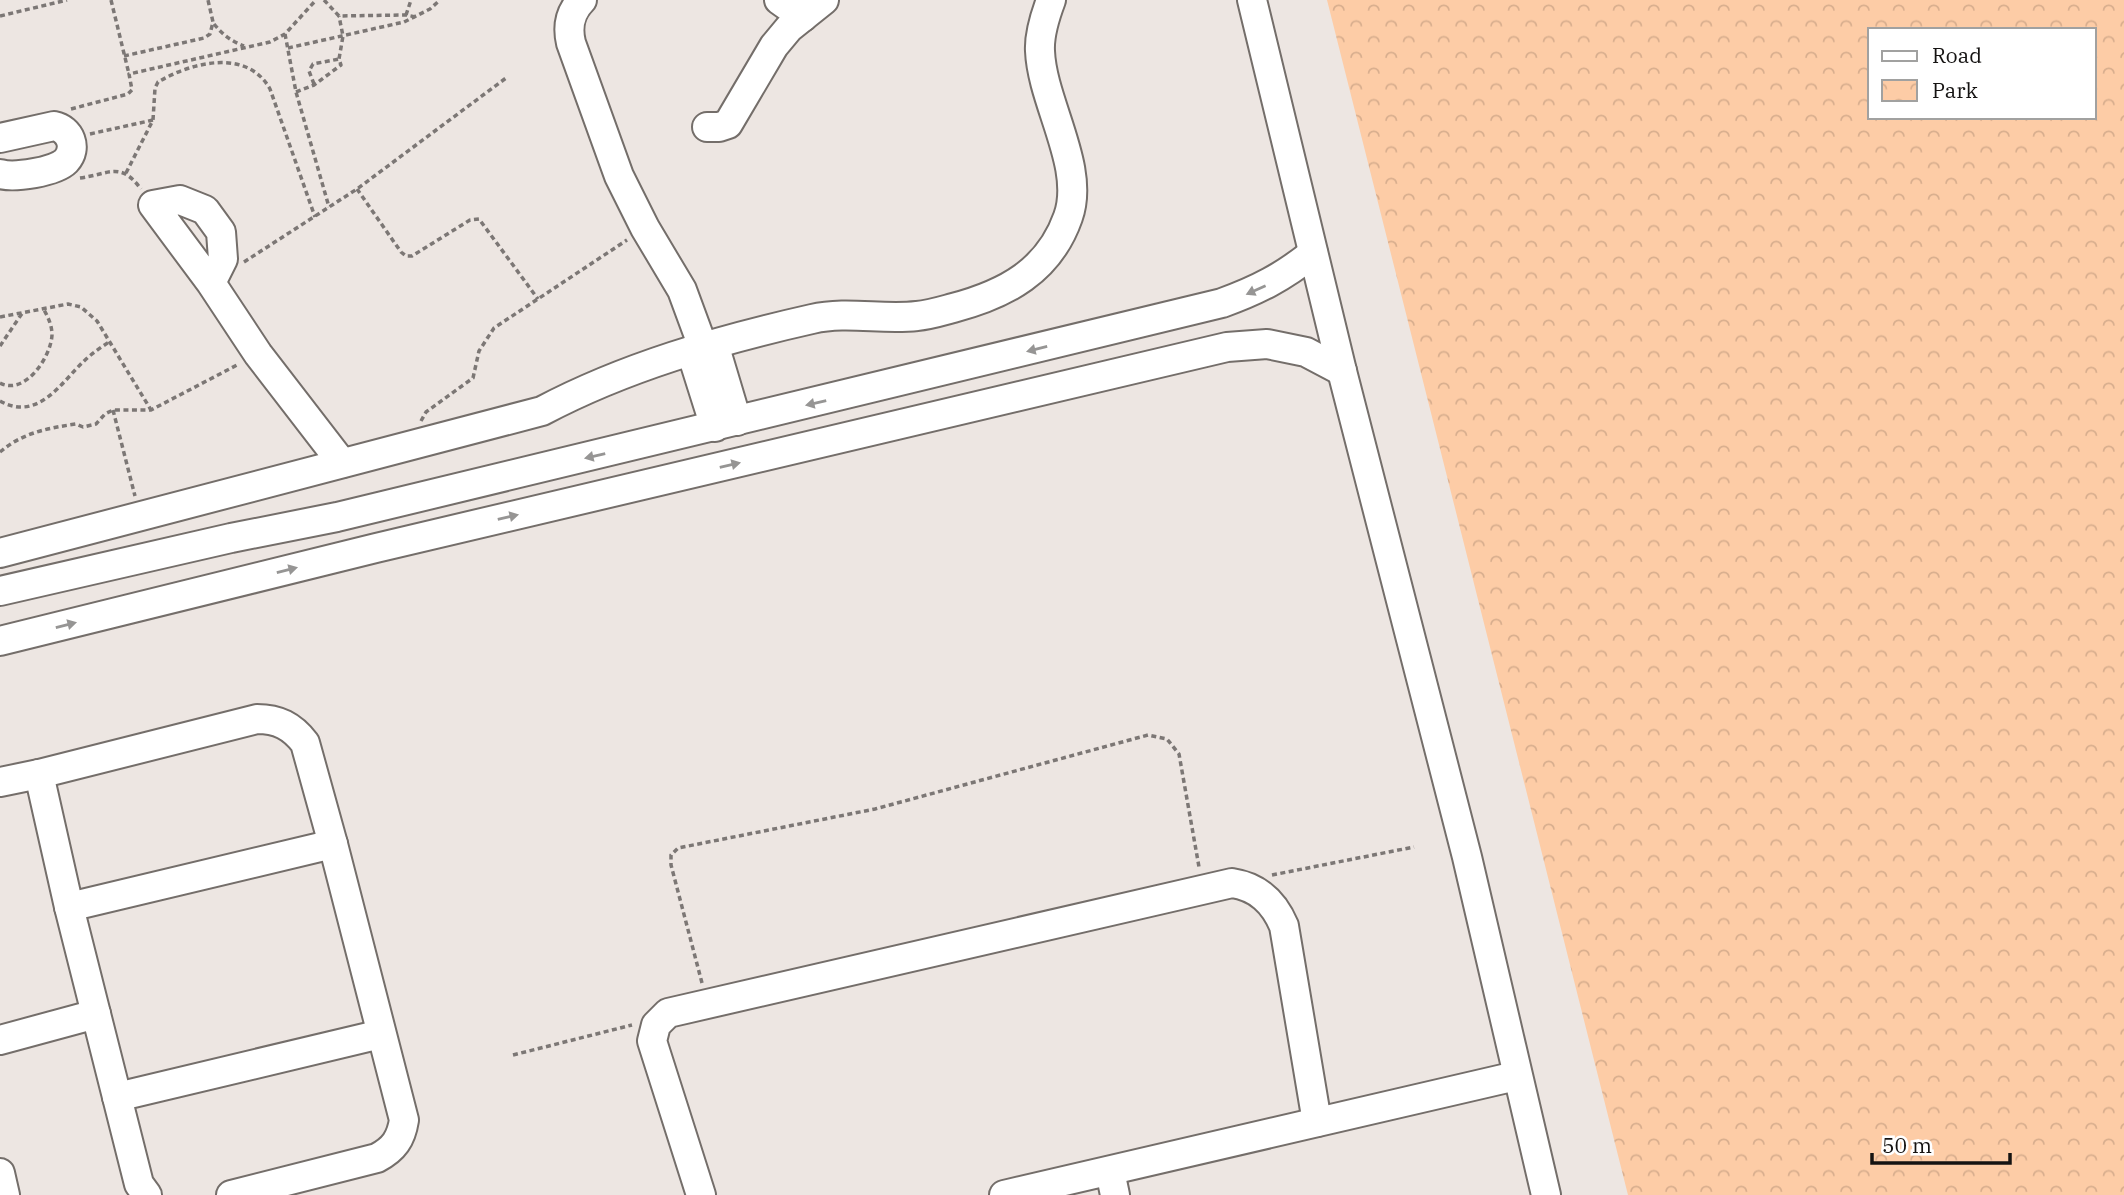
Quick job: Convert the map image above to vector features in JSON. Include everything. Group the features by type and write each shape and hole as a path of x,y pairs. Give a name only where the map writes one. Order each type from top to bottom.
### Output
{"street":[{"path":"582,0 570,18 568,31 571,43 620,176 645,228 682,290 726,424"},
{"path":"779,0 814,8"},
{"path":"0,553 541,411 586,388 702,348 830,316 919,316 994,296 1019,281 1041,261 1066,223 1072,202 1073,191 1066,154 1044,80 1040,51 1043,21 1051,0"},
{"path":"1252,0 1342,371 1467,857 1546,1195"},
{"path":"707,127 728,124 774,46 789,28 814,8"},
{"path":"0,138 60,127 71,138 70,155 58,167 14,177 0,174"},
{"path":"211,283 223,259 222,232 205,210 180,200 153,205 211,283 258,354 342,463"},
{"path":"0,591 231,538 337,517 1222,303 1266,286 1286,275 1313,253"},
{"path":"0,641 376,548 1227,347 1267,344 1306,352 1342,371"},
{"path":"0,782 257,719 284,723 297,732 305,743 404,1120 397,1144 377,1158 231,1195"},
{"path":"40,774 69,907 138,1184 147,1195"},
{"path":"69,907 333,844"},
{"path":"701,1195 652,1041 656,1025 668,1013 1232,883 1252,888 1268,900 1280,916 1294,982 1317,1122"},
{"path":"0,1040 96,1014"},
{"path":"117,1097 382,1034"},
{"path":"1004,1195 1112,1183 1317,1122 1517,1076"},
{"path":"0,1173 5,1195"}],"path":[{"path":"0,16 68,0"},
{"path":"43,128 70,110 128,94 132,90 111,0"},
{"path":"124,55 204,38 210,34 213,22 208,0"},
{"path":"129,74 270,41 285,34 316,0"},
{"path":"296,92 314,85 341,65 343,36 340,16 324,0"},
{"path":"406,15 411,0"},
{"path":"288,48 392,26 416,17 440,0"},
{"path":"340,16 416,17"},
{"path":"213,22 227,38 246,47"},
{"path":"285,34 296,92 330,207"},
{"path":"314,85 309,71 313,64 340,59"},
{"path":"126,173 153,120 155,88 162,79 206,64 231,62 260,73 270,89 315,217"},
{"path":"243,262 357,189 506,78"},
{"path":"71,138 153,120"},
{"path":"58,167 67,176 75,178 119,171 126,173 132,176 153,205"},
{"path":"357,189 406,256 412,256 470,220 480,219 538,299"},
{"path":"431,441 421,425 426,412 472,378 479,351 494,328 645,228"},
{"path":"0,317 68,304 81,307 93,315 151,410"},
{"path":"0,383 6,386 16,385 34,373 45,358 52,335 50,321 43,308"},
{"path":"0,346 23,312"},
{"path":"0,401 20,406 47,398 63,386 88,356 109,341"},
{"path":"0,452 16,439 36,433 76,424 83,427 96,425 105,414 113,410 151,410 258,354"},
{"path":"113,410 139,516"},
{"path":"707,1004 671,865 671,855 678,848 875,809 1148,735 1167,739 1179,754 1202,889"},
{"path":"1271,876 1414,847"},
{"path":"513,1055 661,1018"}],"green space":[{"path":"1327,0 2124,0 2124,1195 1628,1195"}]}
